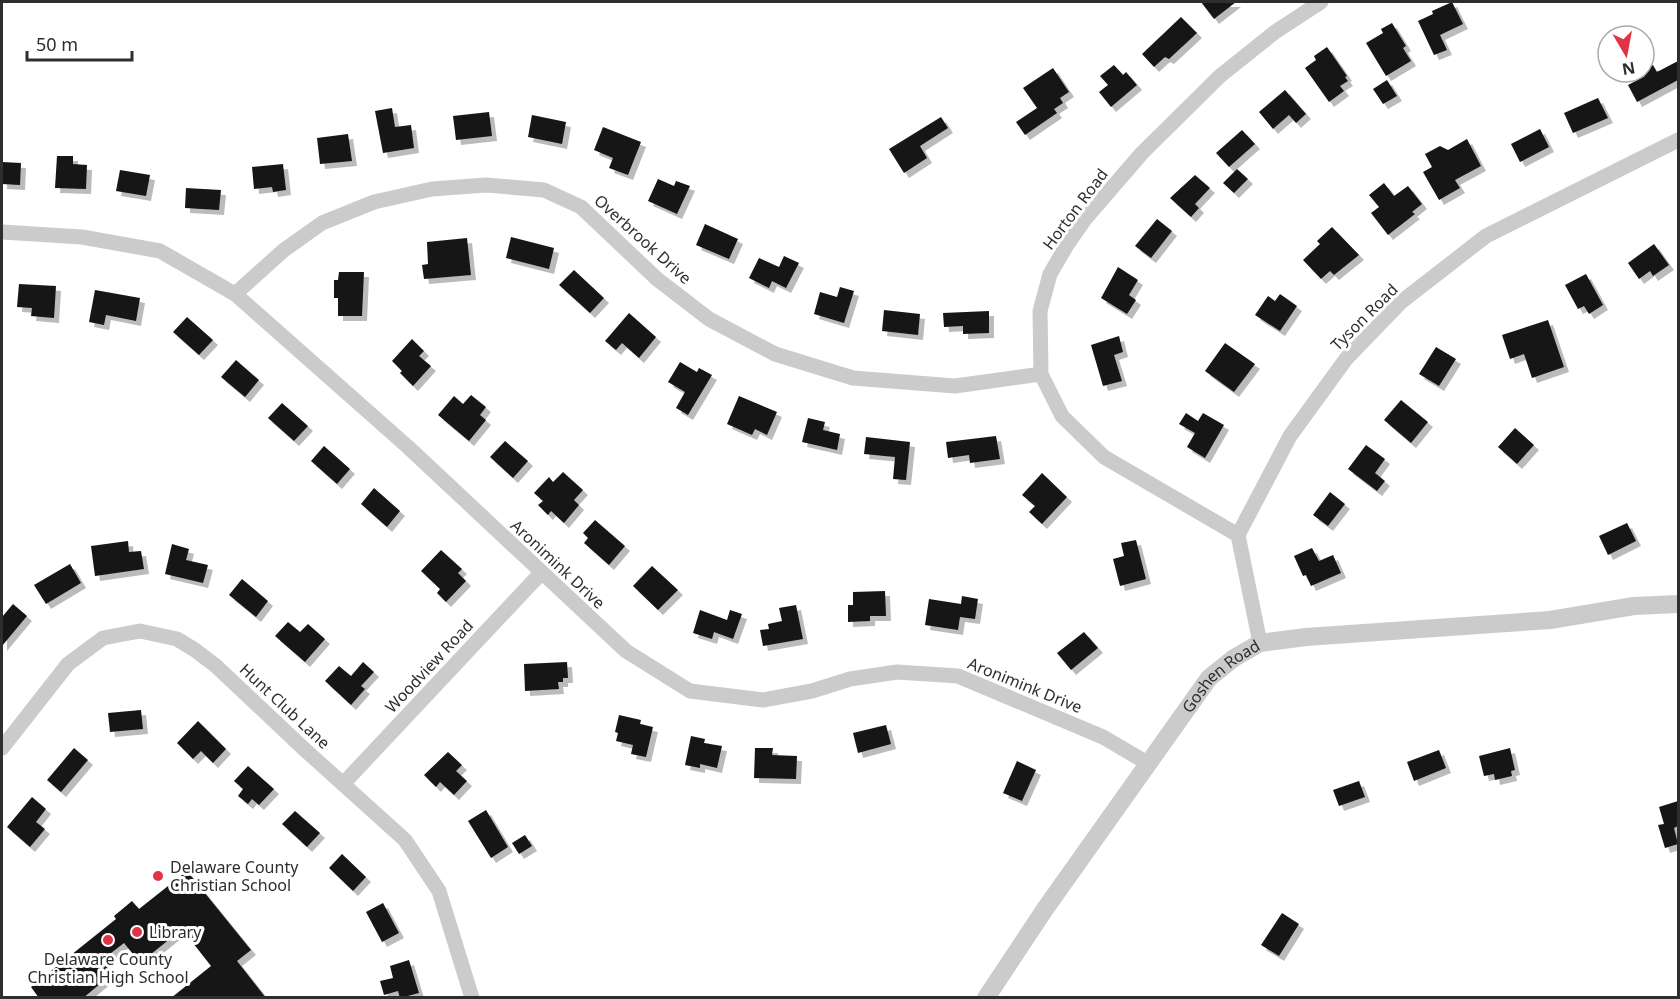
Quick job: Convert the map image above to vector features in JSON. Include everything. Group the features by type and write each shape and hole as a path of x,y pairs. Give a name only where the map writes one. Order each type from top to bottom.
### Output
{"street":[{"name":"Horton Road","path":"1238,534 1104,457 1062,416 1041,374 1040,311 1050,274 1066,245 1085,219 1142,153 1220,76 1275,32 1320,2"},
{"name":"Tyson Road","path":"1238,534 1290,436 1346,359 1401,302 1486,236 1678,140"},
{"name":"Overbrook Drive","path":"235,294 284,250 322,224 375,202 432,189 475,186 544,190 581,207 657,279 709,319 775,354 853,378 955,386 1041,374"},
{"name":"Aronimink Drive","path":"2,232 82,237 160,251 235,294 408,447 626,651 690,691 763,700 812,691 850,679 897,672 958,676 1102,737 1149,764"},
{"path":"1238,534 1260,643"},
{"name":"Woodview Road","path":"344,784 541,573"},
{"name":"Goshen Road","path":"986,998 1045,909 1209,678 1234,658 1260,643 1306,637 1550,620 1634,606 1678,604"},
{"name":"Hunt Club Lane","path":"2,748 68,664 103,638 140,631 177,639 216,666 405,840 439,891 472,998"}],"building":[{"path":"1201,2 1236,2 1214,19"},
{"path":"1452,2 1463,24 1440,35 1447,50 1434,55 1418,21 1433,14 1432,11"},
{"path":"1181,17 1197,33 1169,59 1165,57 1154,67 1142,54"},
{"path":"1392,23 1406,46 1403,48 1411,61 1386,76 1366,43 1383,33 1381,29"},
{"path":"1327,47 1348,81 1340,86 1344,91 1329,102 1305,68 1316,60 1314,56"},
{"path":"1678,61 1678,80 1637,102 1628,85 1656,84 1656,70 1657,72"},
{"path":"1114,65 1123,75 1126,72 1137,85 1111,107 1099,92 1108,85 1100,76"},
{"path":"1053,68 1069,92 1060,98 1063,103 1054,109 1057,113 1025,135 1016,122 1037,108 1023,88"},
{"path":"1387,80 1397,96 1383,104 1373,89"},
{"path":"1285,90 1306,114 1296,123 1289,115 1273,129 1259,112"},
{"path":"1598,98 1608,118 1573,133 1564,113"},
{"path":"392,108 395,127 411,125 414,148 383,153 375,111"},
{"path":"489,112 492,136 456,140 453,116"},
{"path":"532,115 566,122 562,144 528,137"},
{"path":"941,117 948,128 920,146 927,158 904,173 889,149"},
{"path":"603,127 641,142 628,175 609,168 613,158 594,150"},
{"path":"1540,129 1549,147 1520,162 1511,144"},
{"path":"1242,130 1255,144 1229,167 1216,153"},
{"path":"348,134 352,161 320,164 317,138"},
{"path":"1467,139 1481,166 1455,180 1460,188 1439,200 1423,172 1432,167 1425,154 1440,146 1448,150"},
{"path":"57,156 73,156 73,164 87,165 86,189 55,188"},
{"path":"2,162 21,163 20,185 2,184"},
{"path":"283,164 286,190 273,192 272,187 254,189 252,167"},
{"path":"1237,169 1248,179 1234,193 1223,183"},
{"path":"120,170 150,175 146,196 116,191"},
{"path":"1195,175 1210,188 1195,204 1199,208 1191,217 1170,198"},
{"path":"658,179 674,186 676,181 690,186 677,214 648,201"},
{"path":"1384,183 1394,196 1408,186 1422,204 1412,212 1415,214 1388,235 1371,213 1379,207 1369,195"},
{"path":"186,188 221,190 219,210 185,208"},
{"path":"1157,219 1172,231 1151,258 1135,246"},
{"path":"705,224 738,239 729,259 696,245"},
{"path":"1332,227 1359,255 1334,275 1330,271 1321,279 1303,260 1320,244 1317,241"},
{"path":"511,237 554,248 549,269 506,258"},
{"path":"467,238 471,275 424,279 422,265 428,264 427,242"},
{"path":"1654,244 1669,265 1653,276 1650,271 1639,279 1628,263"},
{"path":"784,256 799,263 786,288 772,281 769,288 749,278 759,258 779,267"},
{"path":"1118,267 1138,280 1129,295 1136,300 1127,314 1101,298"},
{"path":"574,270 604,298 590,313 559,285"},
{"path":"339,272 364,272 362,316 338,316 338,298 334,298 334,280 338,280"},
{"path":"1586,274 1603,305 1589,314 1584,306 1578,309 1565,285"},
{"path":"19,284 56,286 54,318 31,316 32,308 17,307"},
{"path":"840,287 854,291 844,323 814,314 820,292 837,297"},
{"path":"95,290 140,298 136,321 106,315 104,325 89,322"},
{"path":"1280,294 1297,306 1280,331 1255,315 1268,296 1275,301"},
{"path":"884,310 920,314 918,335 882,331"},
{"path":"989,311 989,333 963,334 963,326 944,327 943,313"},
{"path":"629,313 656,337 639,358 622,343 616,350 605,341"},
{"path":"187,317 213,340 199,355 173,332"},
{"path":"1548,320 1564,367 1532,378 1524,354 1510,359 1502,335"},
{"path":"1119,336 1123,352 1114,355 1122,381 1103,386 1091,345"},
{"path":"412,339 424,351 419,356 431,366 413,386 392,361"},
{"path":"1225,343 1255,364 1234,392 1205,371"},
{"path":"1436,347 1456,359 1439,386 1419,374"},
{"path":"236,360 259,380 245,397 221,377"},
{"path":"680,362 697,372 699,368 712,375 688,415 676,408 685,392 668,382"},
{"path":"471,395 486,407 480,415 486,420 469,441 438,415 454,396 463,404"},
{"path":"739,396 777,412 767,435 755,429 752,435 727,424"},
{"path":"1401,400 1428,422 1411,443 1384,420"},
{"path":"282,403 308,426 294,441 268,418"},
{"path":"1186,413 1198,421 1203,413 1224,425 1205,458 1187,447 1195,433 1179,424"},
{"path":"808,418 825,422 823,430 840,434 837,450 802,442"},
{"path":"1515,428 1534,445 1517,464 1498,447"},
{"path":"996,436 1000,459 970,463 969,455 948,458 946,442"},
{"path":"866,437 910,442 906,480 893,479 895,457 864,454"},
{"path":"505,441 528,461 513,478 490,457"},
{"path":"1366,445 1385,459 1375,473 1385,481 1377,491 1348,469"},
{"path":"324,446 350,469 337,484 311,461"},
{"path":"563,472 583,490 574,500 579,505 564,523 551,511 548,515 538,505 543,501 534,493 549,477 553,482"},
{"path":"1042,473 1067,497 1042,524 1029,512 1035,506 1022,495"},
{"path":"374,488 400,511 387,527 361,504"},
{"path":"1330,492 1345,504 1328,526 1313,515"},
{"path":"595,520 625,546 609,565 584,543 588,538 583,533"},
{"path":"1627,523 1636,541 1608,555 1599,536"},
{"path":"1136,540 1146,579 1120,586 1113,559 1124,556 1121,543"},
{"path":"128,541 129,552 141,551 144,569 95,576 91,546"},
{"path":"172,544 189,549 186,560 208,565 203,583 165,574"},
{"path":"1312,548 1319,561 1333,555 1341,573 1311,586 1306,575 1303,576 1294,556"},
{"path":"441,550 462,569 458,573 466,581 446,602 437,593 440,589 421,571"},
{"path":"70,564 81,583 46,604 34,585"},
{"path":"652,566 678,590 658,610 633,586"},
{"path":"242,579 268,601 256,617 229,595"},
{"path":"885,591 886,616 870,616 870,621 848,622 848,605 853,605 853,592"},
{"path":"962,596 978,599 975,619 960,617 958,630 925,625 929,599 961,604"},
{"path":"13,604 27,616 2,646 2,617"},
{"path":"796,605 803,639 763,646 760,630 769,629 768,624 782,621 779,608"},
{"path":"700,610 727,620 730,610 742,614 733,639 714,632 712,639 693,633"},
{"path":"288,622 300,632 308,624 325,639 305,662 275,636"},
{"path":"1084,632 1098,648 1071,670 1057,653"},
{"path":"363,662 374,672 361,686 365,689 351,705 325,681 339,666 351,676"},
{"path":"567,662 568,678 563,678 563,682 558,682 559,689 525,691 524,664"},
{"path":"141,710 143,729 110,732 108,713"},
{"path":"619,715 641,720 640,724 653,727 646,757 631,754 633,745 616,741 618,733 615,732"},
{"path":"198,721 226,749 213,763 201,751 193,759 177,743"},
{"path":"886,725 891,744 858,753 853,733"},
{"path":"691,736 705,739 704,743 722,746 717,768 700,764 700,768 685,765"},
{"path":"74,748 88,760 61,792 47,780"},
{"path":"755,748 773,748 772,755 797,756 796,779 754,778"},
{"path":"1510,748 1515,770 1511,771 1512,776 1495,780 1494,774 1484,776 1479,756"},
{"path":"1439,750 1446,768 1414,781 1407,762"},
{"path":"448,752 462,765 456,771 467,781 454,795 440,782 436,787 424,775"},
{"path":"1017,761 1036,770 1022,801 1003,793"},
{"path":"248,766 274,789 259,805 252,799 248,804 238,796 243,789 234,781"},
{"path":"1359,781 1365,797 1339,806 1333,790"},
{"path":"32,797 46,809 36,822 45,829 30,847 7,827"},
{"path":"1678,801 1678,826 1674,828 1678,844 1665,848 1658,825 1664,824 1659,807"},
{"path":"486,810 508,847 491,858 468,821"},
{"path":"295,811 320,833 307,847 282,824"},
{"path":"525,835 532,846 519,854 512,843"},
{"path":"342,854 366,877 353,891 329,868"},
{"path":"187,871 251,950 237,961 266,998 171,998 211,966 182,929 145,959 141,954 136,958 124,943 102,960 112,974 83,998 39,998 31,987 116,919 114,916 132,901 139,909"},
{"path":"383,903 399,933 382,942 366,912"},
{"path":"1282,913 1299,924 1279,956 1261,945"},
{"path":"409,960 419,993 400,998 398,991 384,995 380,981 393,978 390,966"}],"place":[{"name":"Delaware County Christian School","path":"158,876"},
{"name":"Library","path":"137,932"},
{"name":"Delaware County Christian High School","path":"108,940"}]}
